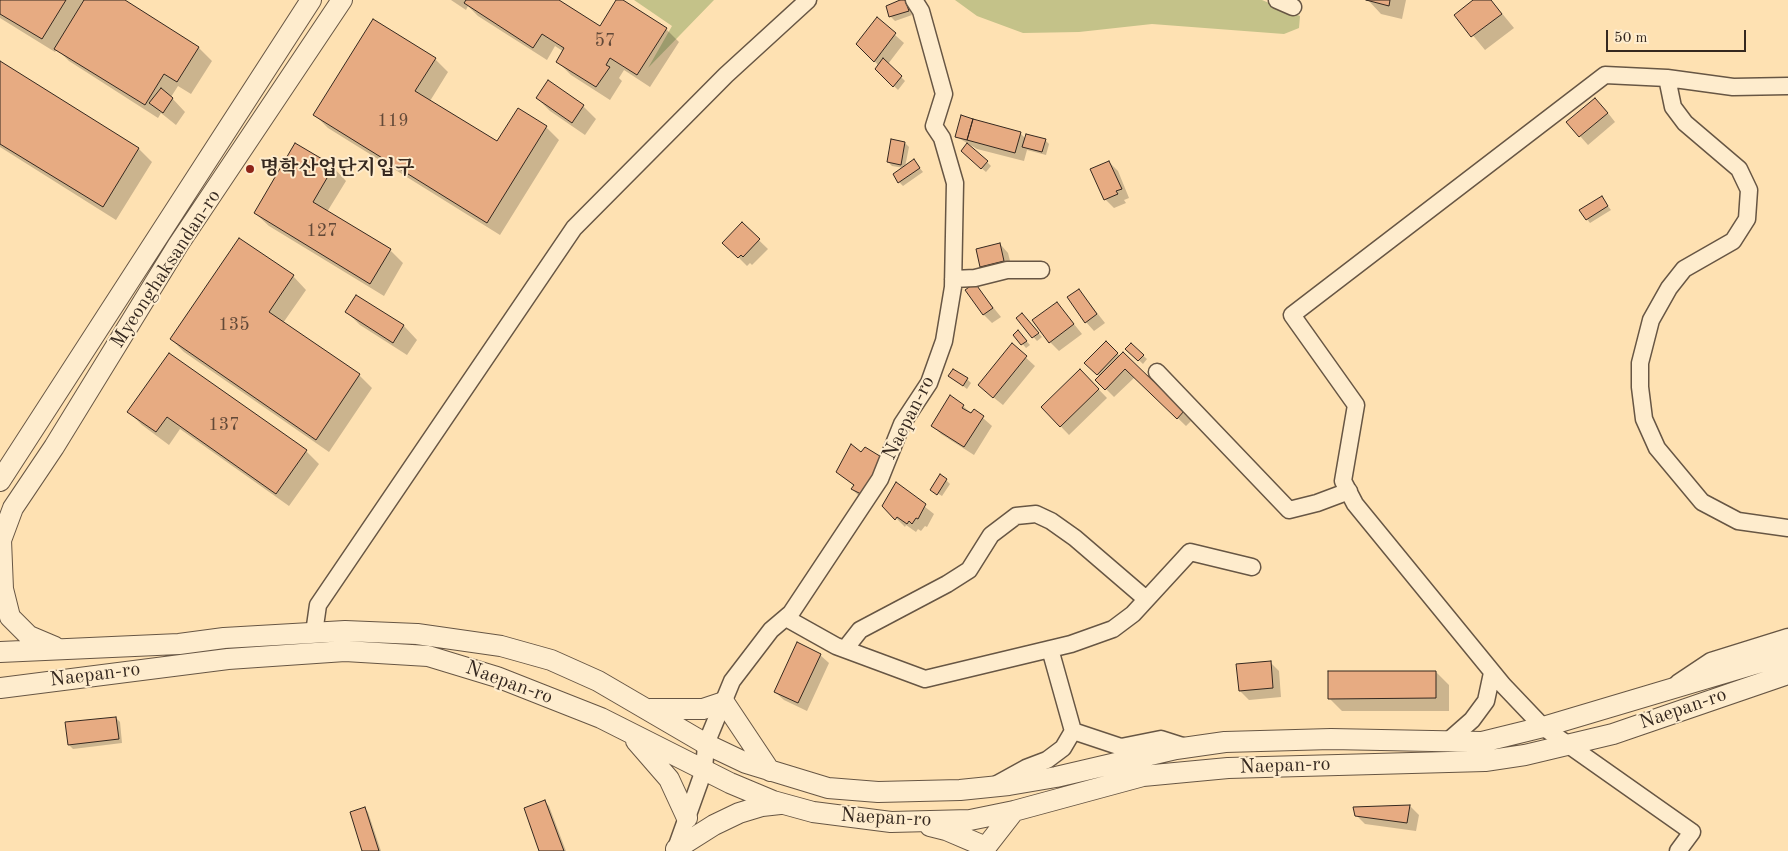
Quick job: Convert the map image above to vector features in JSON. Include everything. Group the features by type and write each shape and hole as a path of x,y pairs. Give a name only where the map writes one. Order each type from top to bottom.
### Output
{"street":[{"name":"Myeonghaksandan-ro","path":"0,481 311,0"},
{"name":"Myeonghaksandan-ro","path":"0,542 14,508 54,447 178,246 342,0"},
{"path":"314,633 318,605 574,228 726,75 808,0"},
{"name":"Naepan-ro","path":"706,744 732,681 771,630 786,618 797,604 880,479 902,424 929,383 944,341 953,279 954,183 942,138 934,126 944,94 921,11 914,0"},
{"path":"1277,0 1294,7"},
{"path":"1678,851 1692,832 1543,727 1492,673 1355,504 1343,480 1356,405 1292,315 1605,75 1667,78 1734,87 1788,86"},
{"path":"1667,78 1674,107 1685,123 1739,169 1749,190 1748,220 1734,241 1684,269 1668,288 1651,320 1640,362 1640,387 1644,419 1656,448 1702,502 1738,521 1788,528"},
{"path":"953,279 975,278 1007,270 1041,270"},
{"path":"1157,372 1289,510 1317,503 1348,491"},
{"path":"845,649 860,630 947,584 969,570 991,535 1016,516 1036,514 1051,521 1075,538 1146,599"},
{"path":"0,542 3,590 10,617 28,636 62,649"},
{"path":"786,618 845,649 925,680 1050,649 1113,629 1133,614 1190,552 1252,567"},
{"name":"Naepan-ro","path":"0,652 178,644 345,631 416,634 501,646 551,660 598,681 706,744 746,763 828,788 878,792 991,787 1056,778 1118,761 1187,747 1267,740 1331,739 1482,742 1543,727 1788,654"},
{"path":"1670,688 1711,661 1788,637"},
{"path":"991,787 1026,768 1047,760 1063,748 1073,731 1050,649"},
{"name":"Naepan-ro","path":"0,688 237,658 345,651 428,656 497,677 601,718 730,783 782,803 813,812 848,818 908,821 970,820 1014,811 1143,776 1228,768 1485,761 1525,755 1613,734 1788,674"},
{"path":"1447,742 1472,720 1486,701 1492,673"},
{"path":"648,709 703,709 724,702 770,771"},
{"path":"626,730 669,779 687,818"},
{"path":"1073,731 1121,748 1161,739 1187,747"},
{"path":"676,850 704,770 706,744"},
{"path":"676,850 714,824 739,813 762,806 782,803"},
{"path":"908,821 946,830 987,849 1014,811"}],"shaded area":[{"path":"634,0 714,0 648,68 672,26"},
{"path":"955,0 1262,0 1300,16 1299,28 1284,34 1152,24 1079,32 1023,33 977,16"}],"building":[{"path":"0,0 66,0 42,39 0,14"},
{"path":"84,0 125,0 199,47 177,82 164,74 145,105 54,49"},
{"path":"466,0 559,0 600,26 616,0 623,0 667,28 637,75 610,58 606,65 610,67 596,87 556,62 564,48 542,34 533,48 464,3"},
{"path":"900,0 905,0 909,11 889,17 886,6"},
{"path":"1366,0 1390,0 1389,6"},
{"path":"1473,0 1491,0 1502,14 1471,37 1454,15"},
{"path":"877,17 896,33 874,62 856,44"},
{"path":"373,19 436,58 415,91 497,141 518,108 547,126 487,223 313,115"},
{"path":"883,58 902,76 893,87 875,69"},
{"path":"0,61 139,148 103,207 0,144"},
{"path":"548,80 584,105 572,123 536,98"},
{"path":"161,88 173,98 163,113 149,103"},
{"path":"1595,98 1608,113 1579,137 1566,122"},
{"path":"961,115 973,119 967,140 955,137"},
{"path":"973,119 1021,132 1015,153 967,140"},
{"path":"1026,134 1046,139 1042,152 1022,147"},
{"path":"891,139 905,142 901,165 887,162"},
{"path":"295,143 334,166 313,202 391,249 370,284 254,213"},
{"path":"967,143 988,161 981,169 961,151"},
{"path":"914,159 920,168 898,183 893,174"},
{"path":"1109,161 1122,189 1116,191 1118,194 1104,200 1090,169"},
{"path":"1602,196 1608,206 1586,220 1579,210"},
{"path":"742,222 760,239 743,257 741,255 738,258 722,243"},
{"path":"239,238 294,275 269,312 360,374 316,440 170,339"},
{"path":"1000,243 1004,261 980,267 976,249"},
{"path":"975,283 993,308 983,315 965,290"},
{"path":"1079,289 1097,314 1085,323 1067,297"},
{"path":"356,295 404,325 393,343 345,312"},
{"path":"1057,302 1074,324 1049,343 1032,320"},
{"path":"1022,313 1039,333 1032,338 1016,318"},
{"path":"1018,330 1027,341 1021,345 1013,335"},
{"path":"1106,341 1118,353 1097,375 1084,363"},
{"path":"1012,343 1027,356 993,398 978,385"},
{"path":"1131,343 1144,355 1138,361 1125,349"},
{"path":"1123,352 1184,411 1177,419 1125,369 1105,390 1095,380"},
{"path":"169,353 307,450 276,494 167,417 156,432 127,412"},
{"path":"953,369 968,378 963,386 948,376"},
{"path":"1080,369 1099,389 1060,427 1041,407"},
{"path":"950,395 964,405 962,408 971,413 974,409 984,416 964,447 931,426"},
{"path":"851,444 861,452 865,447 883,458 861,494 851,489 854,485 836,472"},
{"path":"940,474 947,479 937,495 930,490"},
{"path":"896,482 926,504 918,519 916,518 912,524 909,521 907,524 897,517 895,520 882,506"},
{"path":"797,642 821,654 798,703 774,692"},
{"path":"1271,661 1273,688 1239,691 1236,664"},
{"path":"1328,671 1436,671 1436,698 1328,699"},
{"path":"116,717 119,739 68,745 65,722"},
{"path":"545,800 564,851 539,851 524,808"},
{"path":"1410,805 1407,823 1355,816 1353,807"},
{"path":"365,807 379,851 362,851 350,812"}],"place":[{"name":"명학산업단지입구","path":"250,169"}]}
